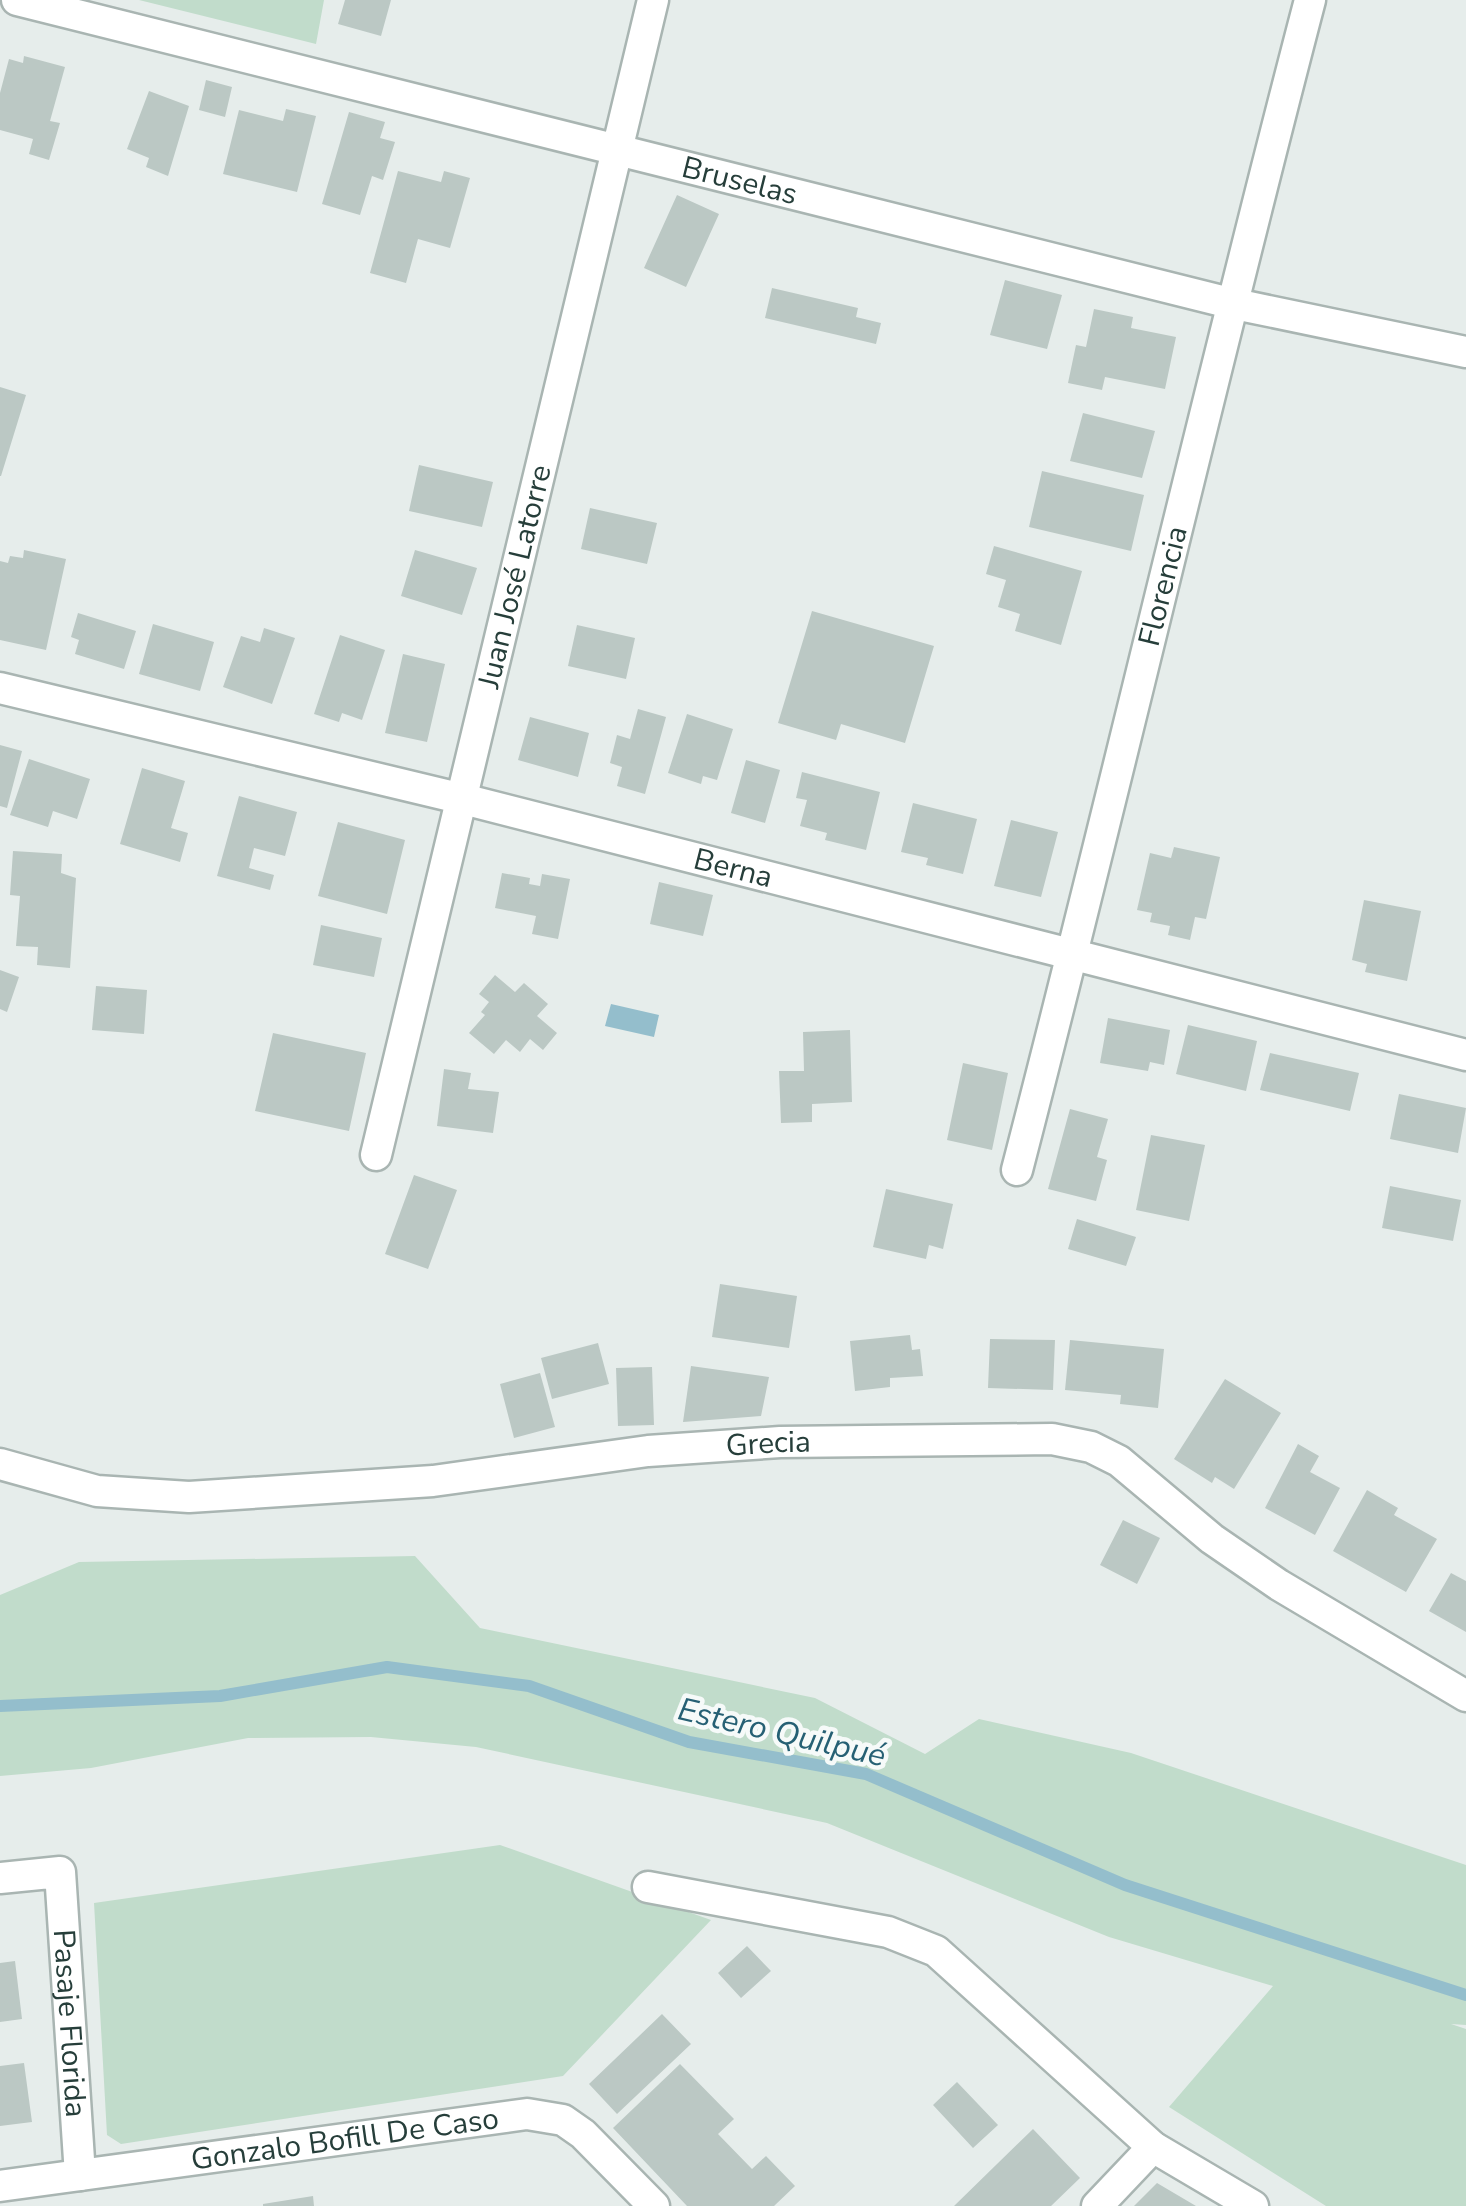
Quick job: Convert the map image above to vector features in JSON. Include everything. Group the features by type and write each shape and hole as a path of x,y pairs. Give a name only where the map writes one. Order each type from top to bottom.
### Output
{"street":[{"name":"Bruselas","path":"16,0 1230,302 1466,352"},
{"name":"Juan José Latorre","path":"376,1155 653,0"},
{"name":"Florencia","path":"1016,1170 1074,956 1230,302 1310,0"},
{"name":"Berna","path":"0,688 464,799 1466,1055"},
{"name":"Grecia","path":"0,1464 97,1491 189,1497 432,1482 648,1451 761,1443 1052,1439 1091,1447 1119,1460 1212,1539 1278,1586 1466,1696"},
{"name":"Pasaje Florida","path":"0,1878 60,1872 80,2175"},
{"path":"648,1887 888,1932 936,1952 1154,2146 1253,2206"},
{"name":"Gonzalo Bofill De Caso","path":"0,2186 527,2114 564,2120 583,2134 654,2206"},
{"path":"1097,2206 1154,2146"}],"green space":[{"path":"139,0 324,0 316,44"},
{"path":"415,1556 480,1628 815,1698 925,1754 979,1719 1131,1753 1466,1865 1466,2025 1451,2024 1466,2029 1466,2206 1326,2206 1169,2107 1273,1986 1109,1937 827,1823 476,1747 371,1737 248,1738 91,1768 0,1776 0,1595 79,1562"},
{"path":"500,1845 711,1920 563,2076 121,2144 107,2135 94,1903"}],"water":[{"path":"611,1004 659,1015 654,1037 605,1026"}],"building":[{"path":"345,0 391,0 381,36 338,24"},
{"path":"24,56 65,67 50,121 60,123 49,160 29,154 33,139 0,130 0,93 9,59 23,63"},
{"path":"206,80 232,87 225,117 199,110"},
{"path":"149,91 189,106 168,176 146,167 149,158 127,149"},
{"path":"286,109 316,116 297,192 223,174 239,110 283,121"},
{"path":"349,112 385,122 380,138 395,142 383,180 372,176 360,215 322,204"},
{"path":"398,171 441,182 444,171 470,178 450,248 418,239 406,283 370,273"},
{"path":"677,195 719,214 686,287 644,268"},
{"path":"1005,280 1062,295 1047,349 990,335"},
{"path":"772,288 858,308 856,317 881,323 876,344 765,318"},
{"path":"1094,309 1133,317 1131,328 1176,337 1165,389 1105,377 1102,390 1068,383 1076,345 1086,347"},
{"path":"0,387 26,395 1,476 0,476"},
{"path":"1083,413 1155,431 1142,478 1070,461"},
{"path":"419,465 493,482 482,527 409,511"},
{"path":"1042,471 1144,495 1131,551 1029,527"},
{"path":"590,508 657,523 647,564 581,549"},
{"path":"994,546 1082,571 1061,645 1015,631 1020,614 998,607 1006,580 986,574"},
{"path":"24,550 66,559 46,650 0,640 0,561 8,563 10,556 23,558"},
{"path":"415,550 477,568 462,615 401,596"},
{"path":"812,611 934,646 905,743 841,724 836,740 778,723"},
{"path":"78,613 136,631 124,669 75,654 79,640 71,637"},
{"path":"153,624 214,642 200,691 139,674"},
{"path":"577,625 635,638 626,679 568,666"},
{"path":"264,628 295,638 272,704 223,687 241,636 260,642"},
{"path":"340,635 385,650 362,720 342,713 339,722 314,714"},
{"path":"403,654 445,664 427,742 385,733"},
{"path":"638,709 666,717 645,794 617,786 622,767 610,763 617,735 630,739"},
{"path":"687,714 733,729 717,780 703,776 701,784 668,773"},
{"path":"530,717 589,733 578,777 518,760"},
{"path":"0,745 22,751 7,808 0,806"},
{"path":"29,759 90,779 77,819 53,811 48,827 10,815"},
{"path":"746,760 780,770 765,823 731,813"},
{"path":"142,768 185,781 171,828 188,833 180,862 120,844"},
{"path":"802,772 880,792 866,850 825,840 827,833 800,826 807,800 796,798"},
{"path":"239,796 297,812 285,856 254,848 249,868 274,875 270,890 217,876"},
{"path":"913,803 977,819 963,874 926,865 928,858 901,852"},
{"path":"1011,820 1058,832 1041,897 994,886"},
{"path":"338,822 405,840 387,914 318,896"},
{"path":"1174,847 1220,857 1206,919 1195,917 1190,940 1168,935 1170,926 1150,922 1152,913 1137,910 1150,853 1171,858"},
{"path":"13,851 62,854 61,873 76,878 70,968 37,965 38,947 16,946 20,896 10,895"},
{"path":"502,873 530,878 529,884 540,886 542,874 570,879 558,939 532,934 536,916 495,908"},
{"path":"659,882 713,895 703,936 650,924"},
{"path":"1364,900 1421,911 1407,981 1365,972 1367,964 1352,960"},
{"path":"321,925 382,938 374,977 313,965"},
{"path":"0,970 19,977 7,1012 0,1009"},
{"path":"495,975 515,992 524,983 548,1004 537,1016 557,1033 543,1050 530,1039 520,1052 506,1040 494,1054 469,1033 485,1015 481,1012 489,1002 479,994"},
{"path":"96,986 147,990 144,1034 92,1030"},
{"path":"1108,1018 1170,1030 1164,1065 1150,1062 1148,1071 1100,1063"},
{"path":"1188,1025 1257,1041 1246,1091 1176,1074"},
{"path":"850,1030 852,1102 812,1104 812,1122 781,1123 779,1071 804,1071 803,1032"},
{"path":"273,1033 366,1053 349,1131 255,1111"},
{"path":"1270,1053 1359,1073 1350,1111 1260,1090"},
{"path":"963,1063 1008,1073 992,1150 947,1140"},
{"path":"444,1069 471,1073 468,1089 499,1092 493,1133 437,1126"},
{"path":"1399,1094 1466,1108 1458,1153 1390,1139"},
{"path":"1070,1109 1108,1119 1097,1157 1107,1160 1096,1201 1048,1189"},
{"path":"1151,1135 1205,1145 1189,1221 1136,1210"},
{"path":"414,1175 457,1190 428,1269 385,1254"},
{"path":"1390,1186 1461,1200 1453,1241 1382,1228"},
{"path":"886,1189 953,1204 943,1249 929,1245 926,1259 873,1247"},
{"path":"1077,1219 1136,1237 1126,1266 1068,1249"},
{"path":"720,1284 797,1296 789,1348 712,1337"},
{"path":"910,1335 912,1350 920,1349 923,1376 890,1378 890,1387 855,1391 850,1341"},
{"path":"990,1339 1055,1340 1053,1390 988,1388"},
{"path":"1070,1340 1164,1349 1158,1408 1120,1404 1121,1395 1065,1390"},
{"path":"598,1343 609,1384 552,1399 541,1358"},
{"path":"691,1366 769,1377 761,1416 683,1422"},
{"path":"652,1367 654,1425 618,1426 616,1368"},
{"path":"540,1373 555,1427 514,1438 500,1384"},
{"path":"1225,1379 1281,1413 1234,1489 1215,1477 1212,1483 1174,1459"},
{"path":"1298,1444 1319,1456 1310,1472 1340,1488 1315,1535 1265,1508"},
{"path":"1367,1490 1398,1508 1394,1515 1437,1539 1406,1592 1333,1551"},
{"path":"1123,1520 1160,1538 1137,1584 1100,1565"},
{"path":"1451,1573 1466,1581 1466,1632 1429,1611"},
{"path":"747,1946 771,1971 741,1998 718,1973"},
{"path":"15,1961 22,2019 0,2022 0,1963"},
{"path":"662,2014 691,2044 617,2114 589,2084"},
{"path":"24,2063 32,2122 0,2126 0,2066"},
{"path":"680,2064 734,2119 718,2134 752,2169 766,2156 795,2186 774,2206 687,2206 613,2128"},
{"path":"957,2082 998,2125 973,2148 933,2105"},
{"path":"1033,2129 1080,2178 1051,2206 954,2206"},
{"path":"1157,2183 1196,2206 1134,2206"},
{"path":"313,2196 314,2206 263,2206 263,2204"}],"waterway":[{"name":"Estero Quilpué","path":"0,1706 220,1696 387,1667 529,1686 689,1742 866,1774 1125,1885 1466,1995"}]}
